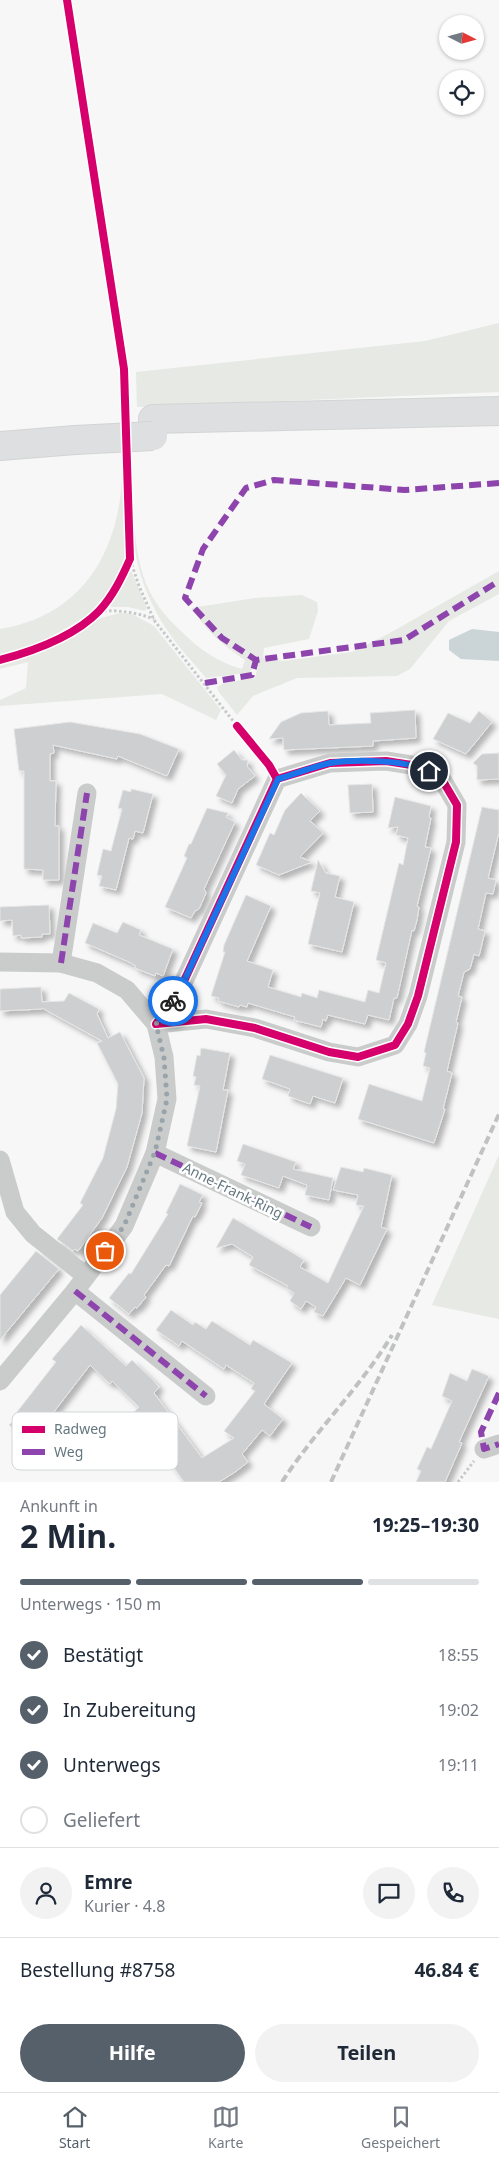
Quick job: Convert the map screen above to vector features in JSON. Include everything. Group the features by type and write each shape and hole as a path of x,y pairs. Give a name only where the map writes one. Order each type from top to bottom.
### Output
{"highway":[{"path":"0,429 75,432 499,410"},
{"path":"153,427 499,429"},
{"path":"0,446 75,432"}],"street":[{"path":"386,761 418,766 440,776 457,806 456,842 418,996 408,1024 395,1045 358,1057 329,1052 254,1028 206,1019 156,1024 178,994 278,779 330,763 386,761"},
{"path":"61,963 87,793"},
{"path":"0,962 61,963 97,973 127,990 156,1024 164,1058 167,1099 155,1152 124,1226 81,1284 0,1381"},
{"name":"Anne-Frank-Ring","path":"155,1152 311,1227"},
{"path":"0,1160 15,1212 33,1234 81,1284 206,1396"}],"path":[{"path":"67,0 124,369 126,418"},
{"path":"126,453 130,559 139,586 154,620 237,726"},
{"path":"0,660 46,646 98,612 118,584 130,559"},
{"path":"98,612 118,610 137,613 154,620"},
{"path":"458,1482 491,1446"}],"shaded area":[{"path":"499,323 499,392 137,407 136,372 425,341"},
{"path":"130,456 132,456 136,544 139,561 150,592 165,614 190,640 211,655 242,669 245,660 215,637 191,608 255,598 302,595 317,602 318,611 309,639 264,648 263,657 283,661 352,652 388,634 499,571 499,594 449,621 410,669 397,676 297,678 253,696 237,715 218,691 217,687 224,683 255,678 260,657 254,655 251,671 247,673 206,678 167,630 154,609 145,588 134,546 130,503"},
{"path":"122,480 127,549 126,562 113,587 87,616 37,645 0,657 0,629 28,622 52,611 72,596 89,578 102,557 112,534 119,508"},
{"path":"128,571 131,571 147,608 145,611 128,607 110,607 107,605"},
{"path":"120,613 132,614 154,626 221,710 216,720 162,694 0,706 0,700 26,688 28,662 0,669 0,665 49,648 94,620"},
{"path":"472,629 499,632 499,661 461,659 449,650 449,640"},
{"path":"499,1155 499,1319 432,1305"}],"building":[{"path":"415,710 416,738 373,741 373,746 284,750 283,738 269,739 281,722 301,713 328,711 329,725 371,723 370,713"},
{"path":"479,711 492,722 466,754 433,739 448,713 470,723"},
{"path":"70,722 140,734 179,749 167,776 118,756 117,759 53,745 54,753 50,754 50,781 56,781 55,826 59,826 59,880 43,880 43,870 24,869 24,771 19,771 14,729"},
{"path":"234,750 242,760 248,760 247,766 255,776 238,789 232,803 216,796 226,775 217,764"},
{"path":"499,753 499,779 477,780 477,766 473,763 482,754"},
{"path":"372,784 373,812 350,813 348,785"},
{"path":"131,789 153,794 143,833 135,831 133,839 129,838 116,890 99,886 102,876 97,875 103,849 111,851 122,809 118,808 123,790 131,792"},
{"path":"301,793 320,811 310,821 323,833 300,857 312,862 279,875 256,865 270,833 274,835 285,810"},
{"path":"395,797 431,806 429,817 431,818 425,847 431,848 417,906 419,907 417,920 414,931 412,930 397,998 394,998 389,1020 368,1015 365,1024 328,1015 326,1021 323,1019 321,1027 294,1020 295,1017 248,1003 247,1007 240,1005 239,1007 218,1001 219,998 211,996 225,952 223,952 224,945 246,895 271,906 247,961 273,970 268,987 301,997 302,993 317,998 319,990 365,1002 368,990 379,993 386,963 376,960 399,863 403,865 408,838 396,835 398,827 388,828"},
{"path":"482,807 499,810 499,832 488,878 496,880 493,894 486,893 478,929 485,931 479,956 474,954 470,969 464,972 458,996 462,997 447,1071 452,1073 443,1109 445,1109 434,1143 358,1119 369,1084 422,1101 430,1068 423,1066 426,1053 424,1052"},
{"path":"207,808 228,813 226,817 235,822 204,889 206,893 199,909 195,911 191,918 165,907 187,858 184,856 189,844 191,844"},
{"path":"318,860 326,873 340,876 335,897 354,902 342,952 308,944 320,893 311,891"},
{"path":"49,905 50,934 42,934 42,937 21,938 21,935 13,936 12,920 0,921 0,907"},
{"path":"123,922 141,930 139,935 173,949 163,976 156,973 155,976 135,968 136,966 129,962 85,943 93,923 117,933"},
{"path":"41,987 42,1002 64,1001 69,993 99,1009 97,1014 108,1038 120,1032 144,1078 142,1113 127,1167 102,1218 78,1251 75,1249 73,1251 57,1239 83,1205 80,1203 103,1158 116,1109 118,1084 97,1043 102,1041 42,1008 0,1011 0,989"},
{"path":"201,1048 230,1053 223,1090 228,1090 216,1152 187,1146 200,1086 194,1085 196,1077 193,1076 197,1055 200,1056"},
{"path":"270,1055 343,1078 335,1103 313,1096 310,1104 288,1096 290,1089 262,1079"},
{"path":"243,1144 296,1162 293,1169 333,1178 329,1200 305,1195 307,1185 283,1176 279,1188 241,1175 245,1164 237,1161"},
{"path":"341,1167 363,1172 364,1168 392,1175 381,1227 387,1229 360,1285 346,1278 323,1316 314,1312 316,1307 306,1301 301,1309 290,1301 294,1293 286,1288 288,1286 249,1265 253,1257 232,1244 216,1248 233,1218 304,1260 300,1267 328,1283 364,1206 356,1205 358,1195 333,1190"},
{"path":"180,1184 203,1195 199,1202 202,1203 195,1217 193,1216 169,1266 166,1265 144,1295 146,1297 129,1314 109,1298 129,1273 131,1274 168,1214 166,1213"},
{"path":"36,1251 59,1269 0,1340 0,1295"},
{"path":"171,1310 193,1325 195,1322 206,1329 212,1321 250,1345 253,1340 292,1363 264,1404 283,1419 270,1436 262,1430 242,1454 248,1462 219,1482 184,1482 175,1470 178,1470 178,1426 202,1458 234,1438 224,1431 255,1391 251,1389 254,1383 226,1365 224,1369 182,1341 179,1346 156,1330"},
{"path":"81,1325 126,1366 132,1360 159,1387 154,1393 168,1412 134,1412 139,1407 112,1381 110,1384 90,1365 54,1412 17,1412 56,1362 52,1359"},
{"path":"472,1369 489,1376 459,1442 462,1443 445,1482 416,1482 421,1471 417,1469 427,1447 431,1449 452,1401 442,1396 450,1373 467,1381"}],"railway":[{"path":"331,1482 499,1114"},
{"path":"282,1482 366,1373 392,1335"}],"marked path":[{"path":"499,483 405,490 274,480 246,488 203,549 185,598 222,638 256,660 404,640 499,581"},
{"path":"205,683 252,675 256,660"},
{"path":"61,963 87,793"},
{"path":"155,1153 311,1227"},
{"path":"75,1291 206,1396"},
{"path":"499,1393 481,1432 484,1449 499,1444"}],"cycle path":[{"path":"0,660 53,642 66,636 89,620 109,599 130,559 124,369 67,0"},
{"path":"237,726 269,765 277,779"},
{"path":"386,761 418,766 440,776 457,805 456,842 418,996 408,1024 395,1045 358,1057 329,1052 255,1028 206,1019 156,1024 178,994 277,779 330,763 386,761"}],"way so far":[{"path":"105,1251 124,1226 155,1152 167,1099 164,1058 156,1024 173,1001"}],"route":[{"path":"173,1001 178,994 278,779 330,763 386,761 418,766 429,771"}]}
